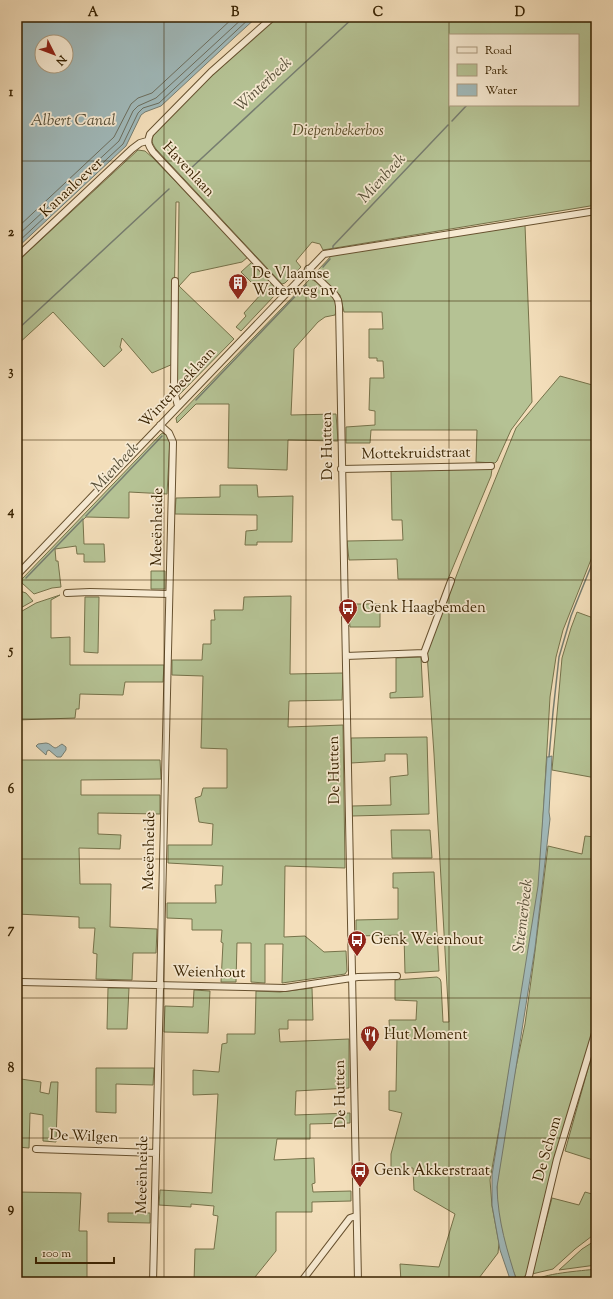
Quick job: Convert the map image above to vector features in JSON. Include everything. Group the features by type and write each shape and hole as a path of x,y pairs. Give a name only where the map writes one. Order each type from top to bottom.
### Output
{"street":[{"name":"Havenlaan","path":"273,17 211,72 150,134 147,141 148,146 153,152 285,293"},
{"name":"Kanaaloever","path":"17,257 132,149 147,141"},
{"name":"Winterbeeklaan","path":"17,575 285,293 324,254 596,211"},
{"name":"De Hutten","path":"308,269 335,295 339,306 358,1282"},
{"path":"175,281 174,391 178,406"},
{"name":"Meeënheide","path":"153,1282 173,442 169,433 160,425"},
{"name":"Mottekruidstraat","path":"341,469 491,466"},
{"path":"346,656 424,656 451,581"},
{"path":"67,593 90,592 169,594"},
{"name":"Weienhout","path":"21,982 285,988 352,977 396,976"},
{"name":"De Schom","path":"528,1279 557,1159 596,1030"},
{"name":"De Wilgen","path":"36,1149 156,1153"},
{"path":"301,1282 350,1218 356,1216"}],"green space":[{"name":"Diepenbekerbos","path":"276,17 596,17 596,205 323,250 320,244 312,242 296,261 301,267 285,283 282,284 156,149 152,140 155,133 213,75"},
{"path":"138,150 145,151 153,158 248,257 242,262 191,273 179,286 234,339 177,397 179,202 176,202 173,364 152,373 122,338 120,347 122,350 104,367 53,312 17,345 17,262"},
{"path":"525,225 532,402 511,430 497,461 495,463 476,462 477,430 371,430 370,443 346,443 346,427 375,425 375,411 369,410 370,378 384,378 383,361 377,361 377,358 369,358 369,329 383,329 382,312 344,312 340,295 318,275 318,270 333,254"},
{"path":"252,262 276,288 275,295 241,331 236,327 246,316 244,313 262,293 241,272"},
{"path":"310,279 330,294 336,302 337,307 335,315 325,317 318,322 294,349 291,415 336,414 338,441 288,440 287,470 228,468 229,404 196,404 177,423 176,418"},
{"path":"560,376 596,386 596,547 563,630 556,657 550,697 539,888 490,1180 492,1206 499,1243 498,1253 476,1282 401,1282 400,1264 439,1267 455,1214 414,1190 413,1168 391,1168 391,1154 402,1113 389,1110 389,1091 396,1091 397,1037 390,1036 389,1020 416,1020 417,1001 395,1000 395,980 437,977 440,979 443,1022 449,1022 427,653 462,561 516,428"},
{"path":"163,433 170,439 167,494 129,492 129,518 86,517 83,520 84,544 104,544 105,562 84,562 84,554 77,554 76,546 55,549 61,587 52,588 34,594 22,583 22,579"},
{"path":"492,469 491,476 448,579 398,579 397,559 349,560 347,541 403,540 402,520 392,520 391,471"},
{"path":"220,485 257,485 258,497 293,496 292,542 257,542 257,545 245,545 246,531 257,530 257,515 175,514 176,498 220,497"},
{"path":"151,571 165,571 165,589 151,589"},
{"path":"17,590 26,593 33,601 17,610"},
{"path":"60,595 51,600 51,638 70,637 70,665 164,665 163,682 125,682 123,695 80,694 79,709 76,709 75,718 17,720 17,614 36,603"},
{"path":"291,596 290,674 343,673 342,700 289,701 288,727 343,725 345,868 285,866 284,937 305,936 324,952 346,951 347,971 345,974 282,983 283,944 265,944 265,983 251,982 251,943 237,943 236,982 221,982 223,943 221,942 222,930 192,930 192,919 167,918 167,903 216,903 215,885 222,885 223,866 168,863 168,845 212,845 213,824 199,822 195,798 201,796 203,788 227,788 227,749 201,748 203,676 172,675 172,660 202,660 203,644 211,644 211,620 215,620 214,610 243,610 244,597"},
{"path":"85,597 99,597 98,653 84,652"},
{"path":"348,604 380,604 380,627 350,627"},
{"path":"577,612 596,619 596,778 552,770 562,658"},
{"path":"421,657 423,697 390,698 390,693 396,692 396,658"},
{"path":"427,737 429,814 352,816 352,806 391,805 390,777 408,775 407,754 385,754 385,761 351,763 351,738"},
{"path":"17,760 160,760 161,779 81,780 81,795 160,795 160,814 98,813 98,834 121,835 120,849 79,848 80,884 111,884 110,927 157,929 156,953 133,953 132,980 96,979 97,954 93,953 95,928 79,928 79,917 17,914"},
{"path":"391,830 430,830 432,858 392,858"},
{"path":"596,831 596,1021 527,1275 520,1282 518,1282 507,1257 497,1208 497,1185 508,1105 525,1024 548,846 582,854 585,836 595,837"},
{"path":"434,872 439,971 405,973 404,935 356,936 356,920 398,919 398,888 393,888 393,873"},
{"path":"108,988 129,988 127,1029 107,1029"},
{"path":"312,988 313,1020 288,1020 288,1029 279,1029 280,1042 349,1039 349,1088 296,1091 295,1115 350,1113 350,1123 310,1124 310,1139 277,1139 274,1160 314,1158 315,1183 312,1184 313,1192 351,1191 351,1201 312,1202 312,1212 276,1212 276,1251 251,1282 194,1282 195,1249 214,1249 218,1216 213,1215 214,1206 191,1204 191,1207 159,1205 160,1190 212,1193 218,1094 193,1095 193,1070 219,1072 222,1044 227,1043 227,1034 255,1034 256,991 280,992"},
{"path":"194,990 210,991 208,1033 164,1032 165,1006 193,1007"},
{"path":"596,1040 596,1161 565,1151"},
{"path":"96,1068 154,1068 153,1085 116,1084 116,1113 96,1112"},
{"path":"17,1069 20,1069 21,1079 41,1082 40,1092 49,1094 51,1082 58,1082 56,1142 43,1141 43,1115 30,1113 29,1148 17,1147"},
{"path":"596,1184 596,1233 575,1249 553,1269 532,1274 552,1198 579,1205 585,1192 592,1194"},
{"path":"17,1192 81,1193 79,1231 87,1231 87,1282 17,1282"},
{"path":"108,1213 150,1213 150,1223 108,1222"},
{"path":"596,1240 596,1265 559,1270 582,1249"},
{"path":"596,1269 596,1282 533,1282 544,1276 553,1274"}],"water":[{"name":"Albert Canal","path":"27,17 257,17 161,106 141,115 126,146 17,248 17,26"},
{"path":"46,743 55,748 62,744 66,747 66,750 61,757 57,757 49,750 47,751 46,755 36,746 38,744"},
{"path":"552,756 549,812 550,819 535,948 497,1187 501,1224 517,1282 511,1282 500,1250 492,1205 492,1175 538,886 547,757"}],"waterway":[{"name":"Winterbeek","path":"189,170 354,17"},
{"name":"Mienbeek","path":"452,121 466,106"},
{"name":"Mienbeek","path":"333,248 333,246 448,125"},
{"name":"Winterbeek","path":"17,330 169,189"},
{"name":"Mienbeek","path":"323,267 330,259"},
{"name":"Mienbeek","path":"196,400 306,285"},
{"name":"Mienbeek","path":"86,516 162,436"},
{"name":"Mienbeek","path":"26,578 83,519"},
{"name":"Stiemerbeek","path":"549,757 559,657 571,616 596,554"}],"place":[{"name":"De Vlaamse Waterweg nv","path":"238,300"},
{"name":"Genk Haagbemden","path":"348,625"},
{"name":"Genk Weienhout","path":"357,957"},
{"name":"Hut Moment","path":"370,1052"},
{"name":"Genk Akkerstraat","path":"360,1188"}]}
